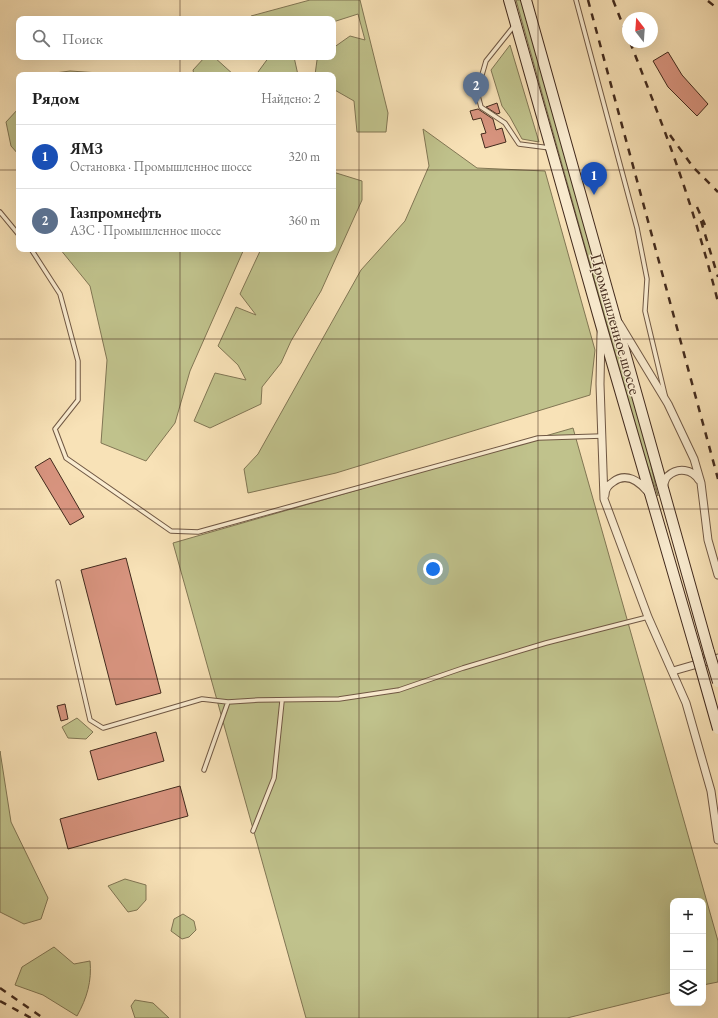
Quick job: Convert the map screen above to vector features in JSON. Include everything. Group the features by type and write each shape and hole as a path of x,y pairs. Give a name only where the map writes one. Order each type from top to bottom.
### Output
{"main road":[{"name":"Промышленное шоссе","path":"509,0 649,493 718,729"},
{"name":"Промышленное шоссе","path":"526,0 617,319 663,488 714,655 718,682"}],"street":[{"path":"617,319 668,404 694,459 701,483 708,540 718,575"},
{"path":"601,325 600,384 604,499 648,616 686,703 711,791 718,840"},
{"path":"663,488 667,477 675,471 686,470 695,474 701,483"},
{"path":"604,499 605,491 610,485 622,478 630,478 641,483 649,493"},
{"path":"673,671 714,655"}],"lane":[{"path":"576,0 637,228 647,279 645,311 668,404"},
{"path":"516,23 486,61 477,92 481,107 506,123 519,144 551,148"},
{"path":"0,212 16,231"},
{"path":"33,252 60,294 78,361 78,400 55,429 66,458 171,531 198,532 538,438 602,436"},
{"path":"58,582 90,720 103,728 202,699 228,702 258,700 339,700 399,690 463,668 538,645 648,616"},
{"path":"253,831 274,778 282,701"},
{"path":"204,770 228,702"}],"green space":[{"path":"310,0 360,0 388,113 386,132 357,132 354,101 336,91 336,72 315,72 317,60 336,60 336,46 350,36 365,40 358,14 336,21 336,16 251,16"},
{"path":"516,0 521,0 647,448 658,496 642,450"},
{"path":"510,45 539,142 522,139 502,106 491,70"},
{"path":"202,60 217,60 231,72 193,72 193,70"},
{"path":"267,60 295,60 297,72 258,72"},
{"path":"70,71 85,72 62,72"},
{"path":"16,111 16,152 11,146 6,122"},
{"path":"423,129 477,168 545,171 595,350 590,395 336,473 248,493 244,469 258,454 361,270 405,221 429,166"},
{"path":"336,173 362,181 362,200 321,291 291,341 281,363 262,387 261,404 210,428 194,421 215,373 246,380 238,365 218,346 236,307 256,315 240,294 260,252 336,252"},
{"path":"62,252 243,252 190,371 175,423 146,461 101,443 107,360 90,286"},
{"path":"573,428 706,898 670,898 670,993 567,1018 306,1018 173,543"},
{"path":"77,718 93,732 86,739 68,738 62,727"},
{"path":"0,751 11,822 48,898 41,919 24,924 0,912"},
{"path":"125,879 146,885 146,900 137,910 128,912 108,886"},
{"path":"706,899 718,941 718,982 706,984"},
{"path":"183,914 194,921 196,930 189,937 182,939 171,931 174,919"},
{"path":"54,947 74,964 90,961 88,989 84,1003 77,1016 43,995 15,985 22,967"},
{"path":"135,1000 153,1003 169,1018 135,1018 131,1006"}],"building":[{"path":"668,52 682,75 708,104 697,116 668,87 653,61"},
{"path":"497,103 500,113 497,114 486,107"},
{"path":"478,109 493,119 496,130 502,128 506,142 485,148 481,134 486,133 481,118 473,120 470,111"},
{"path":"50,458 84,517 70,525 35,467"},
{"path":"126,558 161,693 116,705 81,570"},
{"path":"65,704 68,719 61,721 57,706"},
{"path":"156,732 164,761 98,780 90,751"},
{"path":"180,786 188,816 68,849 60,819"}],"railway":[{"path":"588,0 718,479"},
{"path":"613,0 622,23"},
{"path":"708,1 718,9"},
{"path":"632,48 657,111"},
{"path":"655,106 690,203 718,302"},
{"path":"670,135 693,167 718,192"},
{"path":"697,207 705,225"},
{"path":"701,221 718,277"},
{"path":"0,988 43,1018"},
{"path":"0,1001 31,1018"}],"place":[{"name":"Газпромнефть","path":"476,105"},
{"name":"ЯМЗ","path":"594,195"}]}
